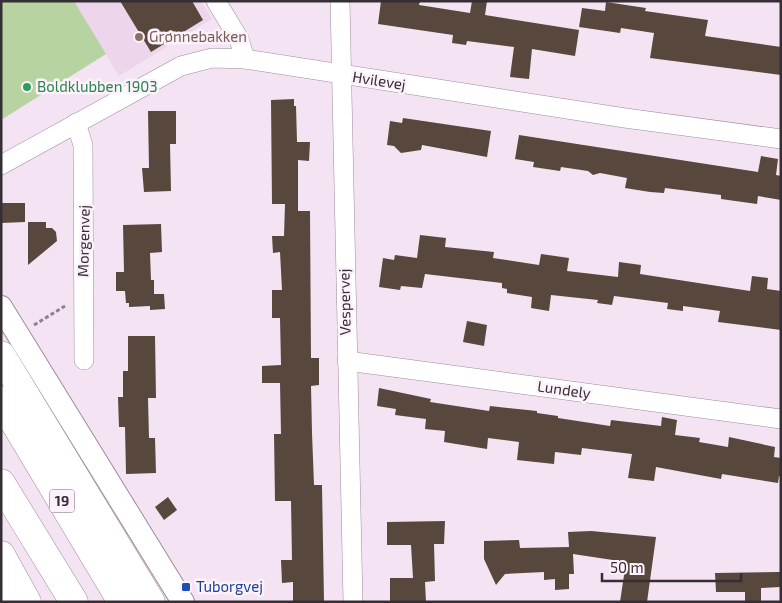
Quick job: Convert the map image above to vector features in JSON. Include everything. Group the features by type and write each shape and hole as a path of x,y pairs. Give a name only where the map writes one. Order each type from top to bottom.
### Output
{"highway":[{"path":"9,344 151,602"},
{"name":"19","path":"1,400 122,602"},
{"path":"1,483 74,602"},
{"path":"1,555 27,602"}],"street":[{"path":"216,1 238,40 245,59"},
{"name":"Vespervej","path":"340,1 353,602"},
{"name":"Hvilevej","path":"1,165 76,122 181,66 212,58 245,59 781,140"},
{"name":"Morgenvej","path":"76,122 83,145 84,360"},
{"path":"1,307 9,344 183,602"},
{"name":"Lundely","path":"347,361 781,419"},
{"path":"1,591 9,602"}],"path":[{"path":"9,344 83,296"}],"shaded area":[{"name":"Grønnebakken","path":"74,1 201,1 212,19 119,76"}],"green space":[{"name":"Boldklubben 1903","path":"1,1 74,1 106,54 1,120"}],"building":[{"path":"120,1 192,1 203,20 151,52"},
{"path":"381,1 420,1 419,5 470,13 472,1 487,1 485,15 579,30 575,56 532,49 529,79 510,77 514,47 467,41 466,45 452,43 453,35 378,24"},
{"path":"606,2 646,8 645,11 708,20 705,36 781,47 781,75 650,58 654,33 621,28 620,33 579,27 582,8 605,11"},
{"path":"294,99 294,106 296,106 297,142 310,142 309,161 298,160 298,211 310,211 311,358 319,358 319,385 311,386 312,433 314,485 322,485 324,602 293,602 293,582 282,583 281,560 292,560 291,501 275,501 274,434 281,434 280,383 262,383 262,366 281,365 280,318 272,318 272,290 282,290 280,252 273,253 272,236 284,236 285,204 272,204 271,100"},
{"path":"148,111 176,111 176,144 170,144 171,191 144,192 142,168 149,168"},
{"path":"403,118 491,131 487,157 422,145 421,150 401,153 394,146 387,145 390,121 402,123"},
{"path":"519,135 758,172 761,156 778,159 776,175 781,176 781,200 758,196 757,204 721,199 721,195 665,188 664,193 650,192 625,188 627,178 600,173 593,175 588,171 561,167 560,171 533,167 534,162 515,159"},
{"path":"1,203 25,203 25,222 1,223"},
{"path":"28,222 46,222 46,228 52,228 56,232 57,241 28,265"},
{"path":"161,224 162,252 150,253 151,280 154,280 154,294 164,294 165,309 150,310 150,306 129,307 129,303 126,303 125,291 116,291 116,272 124,272 123,225"},
{"path":"420,235 446,238 445,247 494,252 493,258 539,265 541,254 569,258 567,271 618,277 619,262 641,265 640,274 750,291 752,276 768,278 767,289 781,291 781,330 718,322 720,311 683,306 683,311 667,309 668,303 614,296 612,305 597,303 598,300 551,295 549,311 531,308 532,297 507,293 507,289 502,288 502,283 425,274 422,288 401,286 400,290 379,287 383,258 394,260 395,255 417,258"},
{"path":"467,321 487,325 484,346 463,342"},
{"path":"128,336 155,336 156,398 148,398 149,438 155,438 156,473 126,474 125,427 119,427 118,397 123,397 123,371 128,371"},
{"path":"379,388 431,399 430,402 489,411 490,406 537,411 537,413 558,416 558,418 610,426 611,420 661,426 662,417 677,420 675,435 700,438 699,442 728,447 729,437 775,447 774,457 781,458 781,477 779,476 778,483 722,474 721,479 656,467 654,481 628,478 632,454 582,448 581,455 555,452 554,464 517,460 519,442 488,438 487,449 444,442 445,431 425,429 426,419 395,415 396,409 377,406"},
{"path":"168,497 177,510 164,520 155,507"},
{"path":"445,521 444,544 434,544 435,581 425,582 426,602 390,602 390,578 413,578 411,545 387,545 387,522"},
{"path":"591,531 656,537 647,602 620,602 626,562 573,554 574,574 569,574 569,589 555,590 555,579 544,580 544,572 505,574 496,585 484,559 484,541 519,540 520,548 569,547 568,532"},
{"path":"780,572 780,587 761,588 761,602 745,602 745,592 716,592 715,573"}],"place":[{"name":"Grønnebakken","path":"139,37"},
{"name":"Boldklubben 1903","path":"27,87"},
{"name":"Tuborgvej","path":"186,587"}]}
